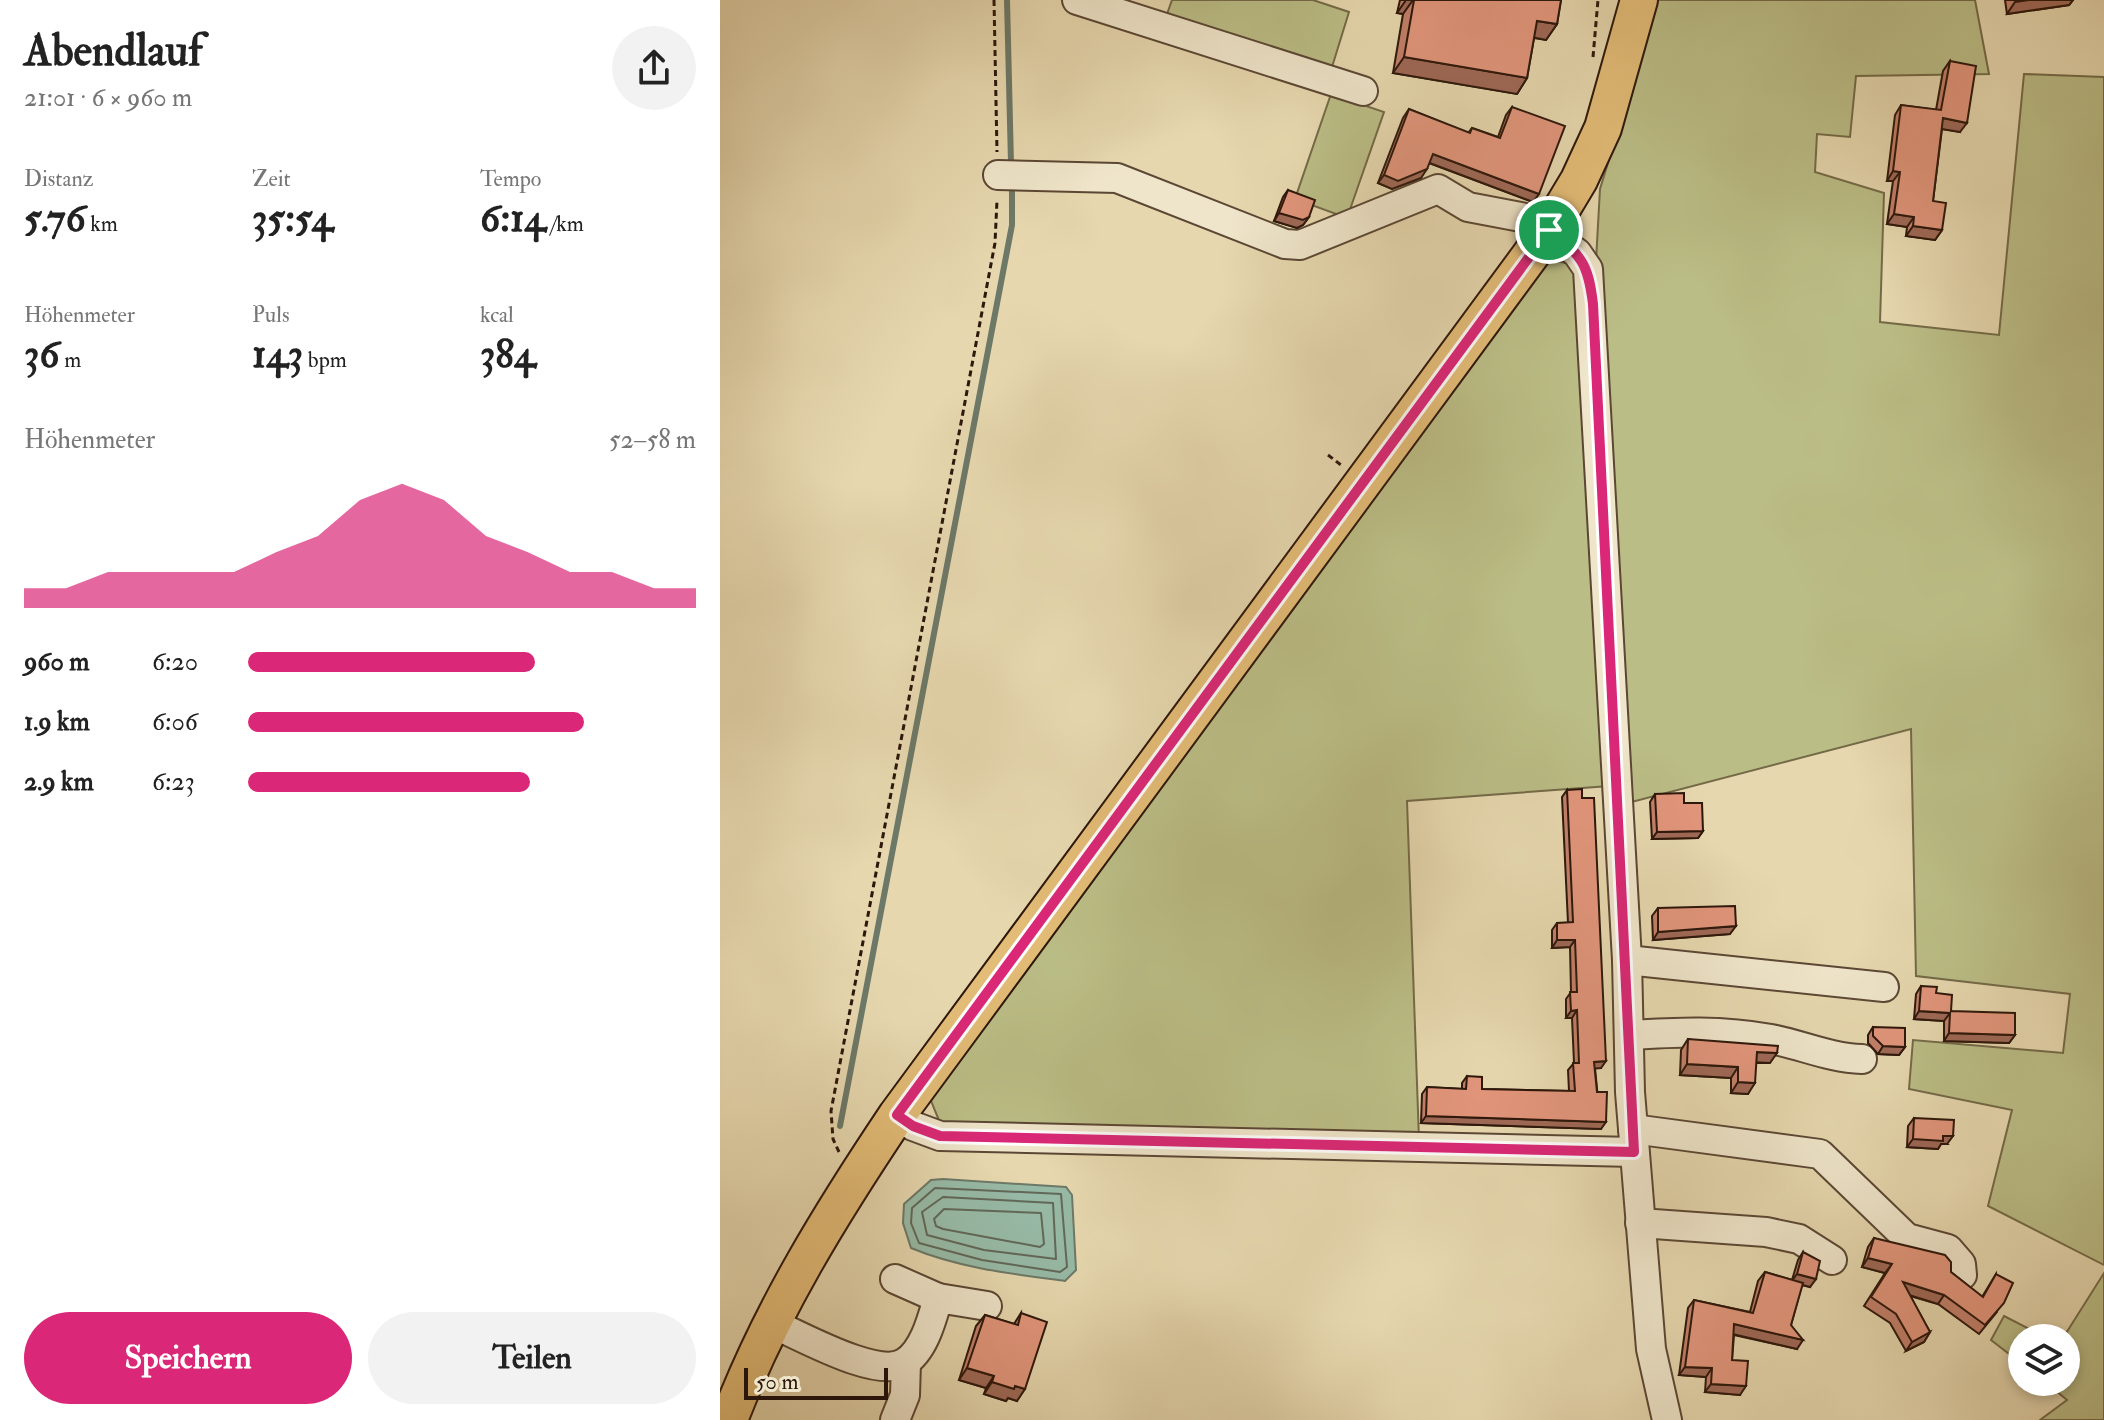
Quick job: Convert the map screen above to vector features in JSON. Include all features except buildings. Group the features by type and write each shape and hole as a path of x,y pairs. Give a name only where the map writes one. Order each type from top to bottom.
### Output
{"main road":[{"path":"729,1420 771,1323 818,1238 897,1115 1549,230 1579,180 1603,128 1639,0"}],"street":[{"path":"1077,0 1363,91"},
{"path":"998,175 1117,178 1285,244 1313,242 1438,189 1468,207 1523,215 1549,230 1577,253 1588,269 1593,304 1634,1141 1651,1349 1667,1420"},
{"path":"1627,960 1884,987"},
{"path":"1629,1035 1706,1030 1775,1040 1840,1058 1862,1059"},
{"path":"897,1115 913,1126 940,1136 1634,1141 1820,1154 1907,1238 1948,1249 1961,1264 1962,1275"},
{"path":"1640,1223 1766,1232 1799,1239 1832,1260"},
{"path":"895,1279 938,1298 987,1306"},
{"path":"895,1420 905,1395 906,1362 928,1330 938,1298"},
{"path":"771,1323 872,1366 892,1367 906,1362"}],"path":[{"path":"844,1164 833,1139 831,1111 995,243 998,175 994,0"}],"green space":[{"path":"1172,0 1313,0 1349,12 1332,67 1167,14"},
{"path":"1658,0 1975,0 1989,74 1856,76 1850,137 1817,134 1815,172 1884,193 1880,322 1999,335 2024,74 2104,77 2104,1265 1988,1206 2012,1110 1909,1089 1913,1040 2063,1053 2070,994 1916,976 1911,729 1624,804 1596,261 1600,189"},
{"path":"1331,94 1384,112 1347,218 1295,199"},
{"path":"1548,259 1575,265 1609,786 1407,801 1419,1140 942,1128 929,1096"},
{"path":"2104,1273 2104,1420 2040,1420 2067,1400 2062,1396 2080,1396 2080,1324 2072,1324"},
{"path":"2004,1316 2020,1324 2008,1324 2008,1353 1991,1340"}],"water":[{"path":"931,1180 1066,1187 1072,1195 1076,1270 1065,1281 967,1265 911,1248 903,1223 904,1204"}],"waterway":[{"path":"1007,0 1011,163"},
{"path":"840,1126 1012,225 1012,187"}],"route":[{"path":"1549,230 1577,253 1588,269 1593,304 1634,1152 940,1136 913,1126 897,1115 1549,230"}]}
